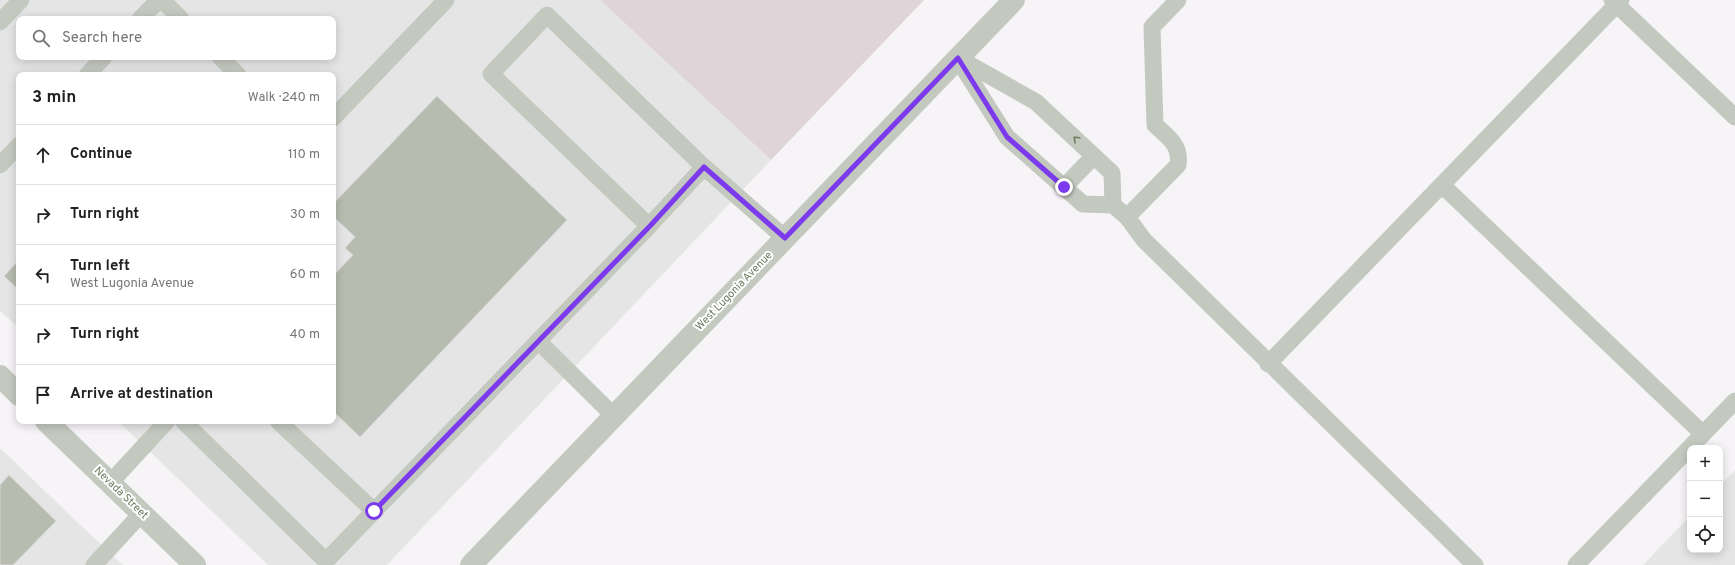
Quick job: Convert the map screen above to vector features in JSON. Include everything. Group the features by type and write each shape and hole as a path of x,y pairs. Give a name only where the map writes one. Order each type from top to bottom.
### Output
{"street":[{"name":"West Lugonia Avenue","path":"471,565 1014,0"},
{"path":"0,376 16,392"},
{"name":"Nevada Street","path":"49,424 195,565"}],"lane":[{"path":"0,22 21,0"},
{"path":"143,16 158,0"},
{"path":"162,0 178,16"},
{"path":"336,115 446,0"},
{"path":"1127,218 1178,165 1180,154 1174,144 1155,125 1152,26 1178,0"},
{"path":"1268,364 1617,2 1735,117"},
{"path":"650,226 491,74 547,15 704,167 785,238"},
{"path":"958,58 1036,102 1112,173 1113,204 1127,218 1144,240 1268,364 1475,565"},
{"path":"958,58 1007,137 1083,204 1113,204"},
{"path":"89,72 101,60"},
{"path":"223,60 235,72"},
{"path":"0,165 16,148"},
{"path":"1064,187 1094,156"},
{"path":"186,424 326,561 650,226 704,167"},
{"path":"1442,185 1703,434"},
{"path":"538,341 614,416"},
{"path":"1576,565 1735,401"},
{"path":"110,482 164,424"},
{"path":"281,424 374,511"},
{"path":"94,565 142,513"}],"shaded area":[{"path":"0,0 600,0 771,160 387,565 268,565 121,424 336,424 336,72 16,72 16,325 0,311"},
{"path":"600,0 924,0 771,160"},
{"path":"0,448 75,520 123,565 0,565"},
{"path":"1735,470 1735,565 1643,565 1687,519 1687,553 1723,553 1723,482"}],"building":[{"path":"437,96 567,220 360,437 336,414 336,273 353,255 345,248 355,237 336,219 336,201"},
{"path":"16,263 16,287 4,276"},
{"path":"9,475 56,521 13,565 0,565 0,485"}],"route":[{"path":"374,511 650,226 704,167 785,238 958,58 1007,137 1064,187"}]}
